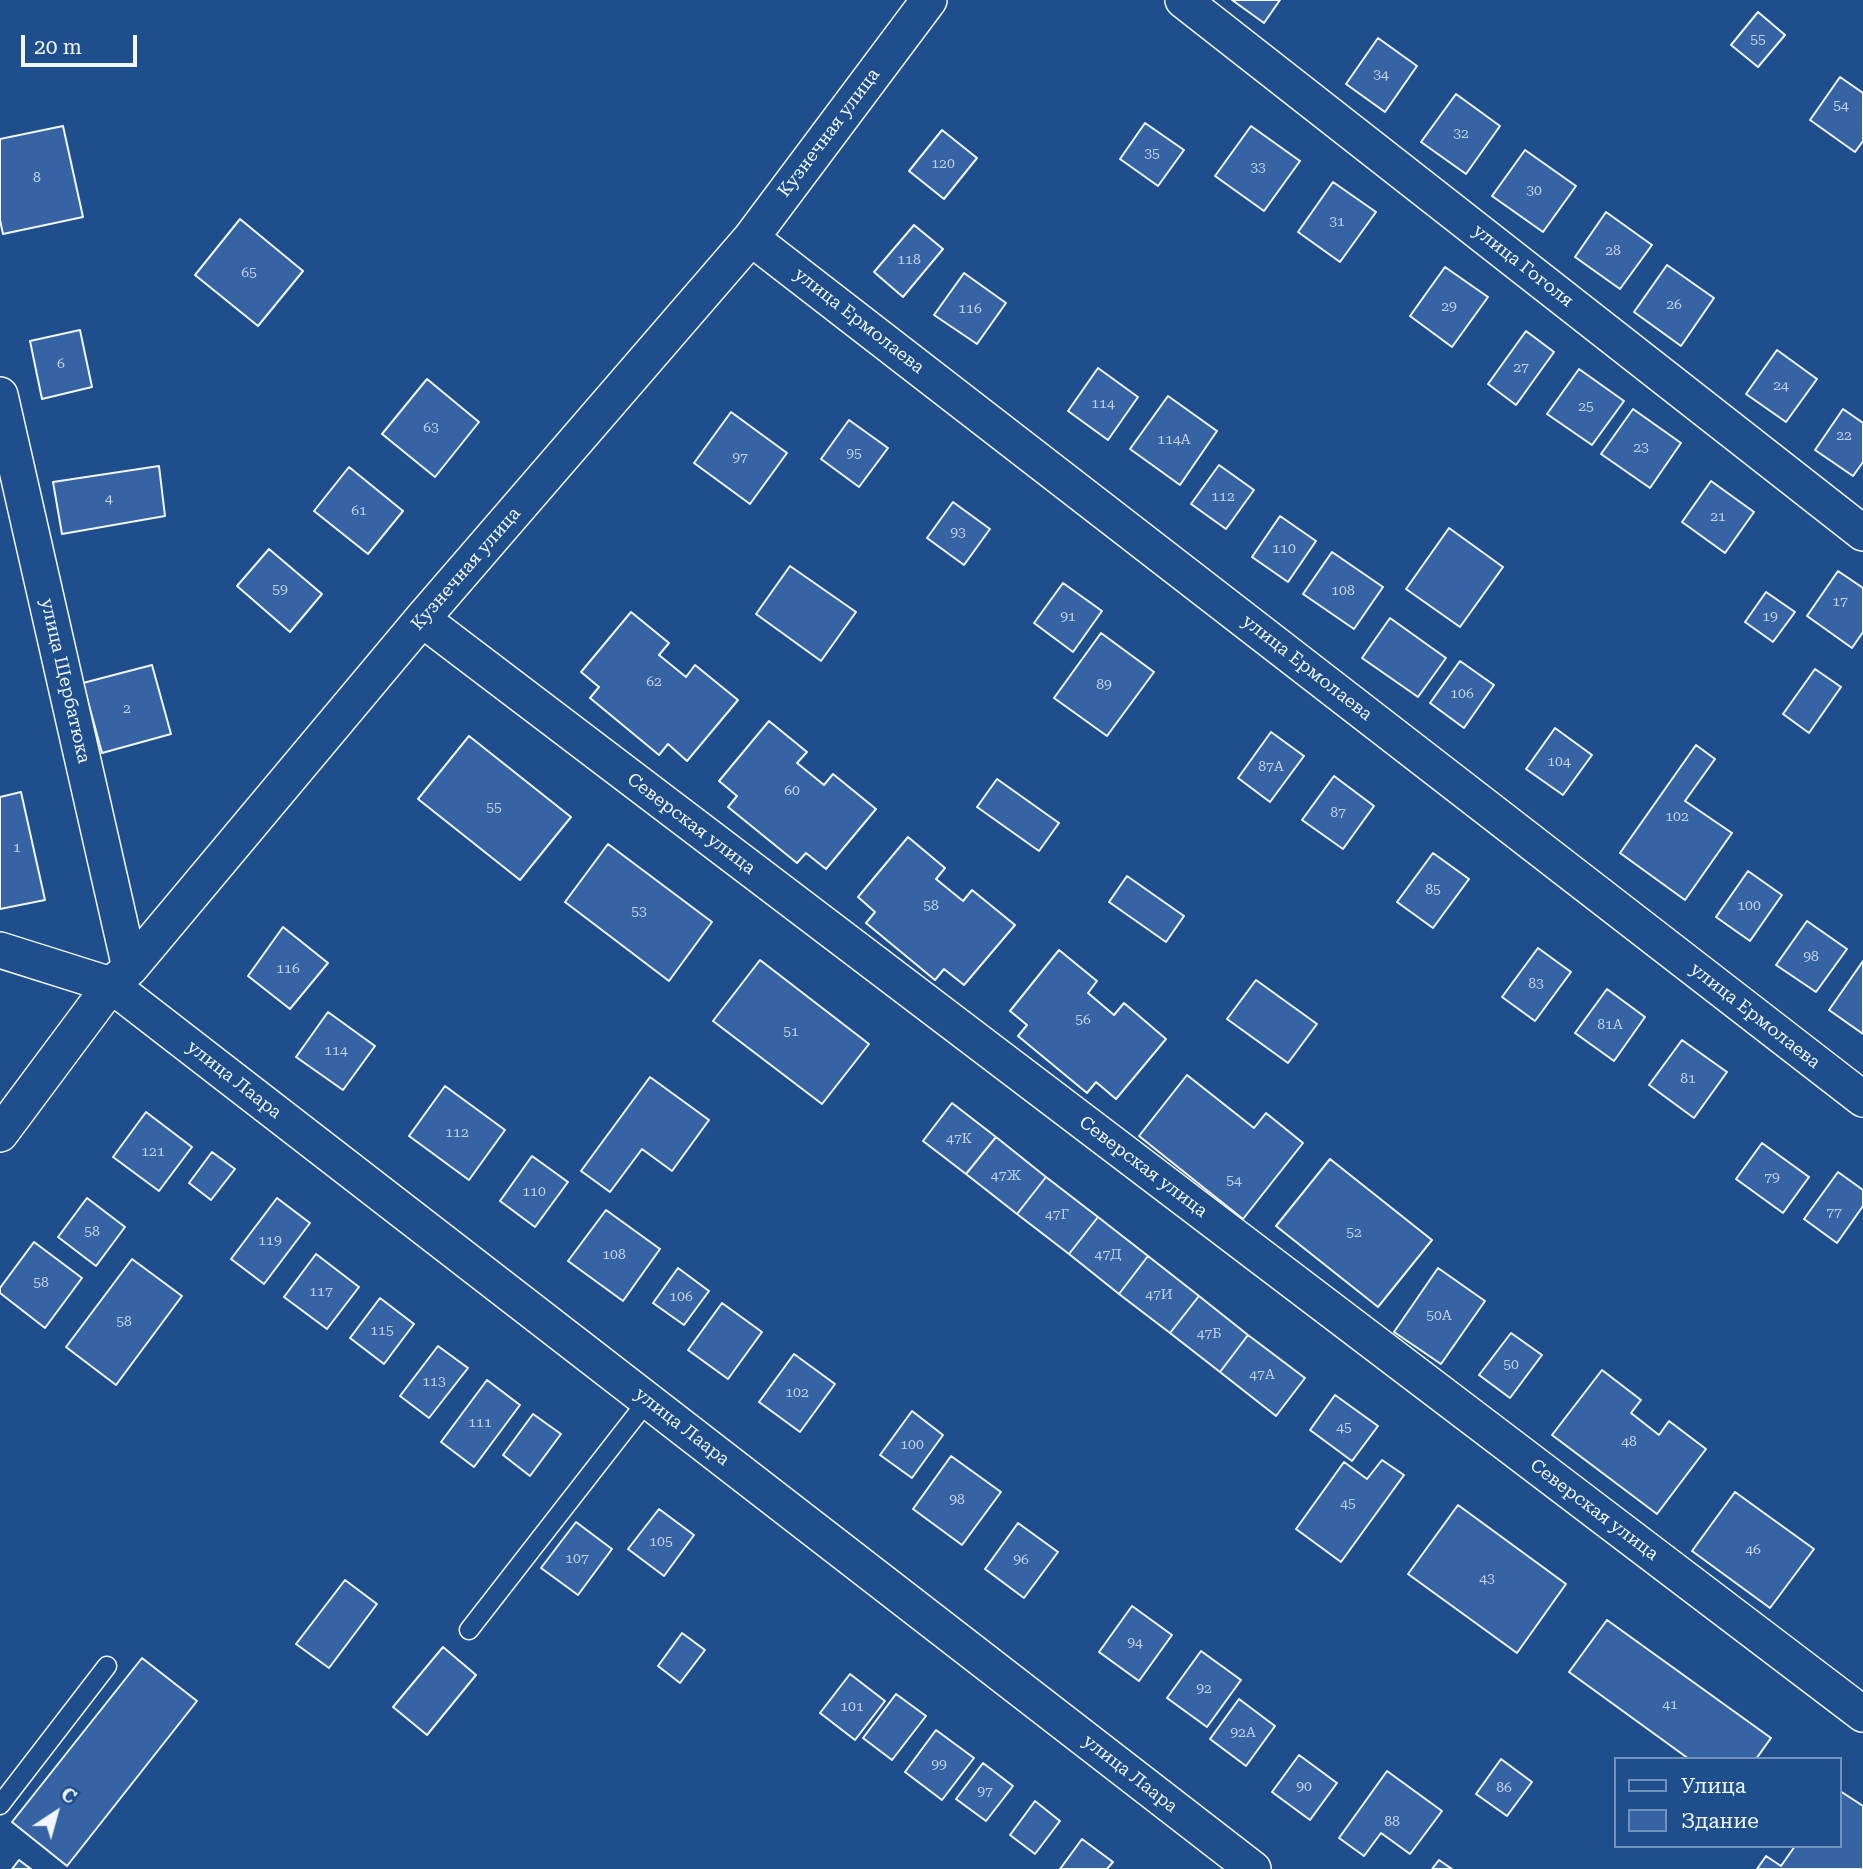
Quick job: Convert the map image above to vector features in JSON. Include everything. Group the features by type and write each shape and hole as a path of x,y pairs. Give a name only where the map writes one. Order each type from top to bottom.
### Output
{"street":[{"name":"Кузнечная улица","path":"0,1134 120,976 422,619 751,237 929,0"},
{"name":"улица Гоголя","path":"1183,0 1863,533"},
{"name":"улица Ермолаева","path":"751,237 1863,1099"},
{"name":"улица Щербатюка","path":"0,395 120,976"},
{"name":"Северская улица","path":"422,619 1863,1714"},
{"path":"0,950 120,976"},
{"name":"улица Лаара","path":"120,976 648,1401 1254,1869"}],"lane":[{"path":"469,1630 648,1401"},
{"path":"0,1805 107,1666"}],"building":[{"path":"1232,0 1280,0 1264,23"},
{"path":"1758,12 1785,35 1758,67 1731,45"},
{"path":"1378,38 1417,66 1385,112 1346,84"},
{"path":"1840,77 1863,93 1863,141 1855,152 1810,120"},
{"path":"1456,94 1500,126 1466,174 1421,142"},
{"path":"1145,123 1184,150 1158,186 1120,159"},
{"path":"63,126 83,217 3,234 0,220 0,139"},
{"path":"1251,126 1300,161 1264,211 1215,176"},
{"path":"942,130 977,158 944,199 909,171"},
{"path":"1525,150 1576,186 1543,232 1492,196"},
{"path":"1333,182 1376,212 1340,262 1298,232"},
{"path":"1606,212 1652,245 1620,289 1575,257"},
{"path":"240,219 303,271 258,326 195,275"},
{"path":"914,225 943,249 903,297 874,272"},
{"path":"1667,265 1714,298 1681,346 1634,312"},
{"path":"1445,267 1488,297 1452,347 1410,316"},
{"path":"964,273 1006,303 977,344 934,315"},
{"path":"80,330 92,387 42,399 30,341"},
{"path":"1526,331 1554,352 1516,405 1488,384"},
{"path":"1777,350 1817,379 1786,422 1746,394"},
{"path":"1098,368 1138,397 1108,440 1068,411"},
{"path":"1579,369 1624,401 1592,445 1547,414"},
{"path":"427,379 479,422 435,477 382,434"},
{"path":"1168,396 1217,431 1180,485 1130,449"},
{"path":"1633,409 1681,443 1650,488 1601,454"},
{"path":"1843,409 1863,423 1863,462 1853,476 1815,450"},
{"path":"731,412 787,453 750,504 694,463"},
{"path":"849,420 888,448 859,487 821,459"},
{"path":"1219,465 1254,490 1226,529 1191,504"},
{"path":"159,466 165,516 62,534 53,482"},
{"path":"349,467 403,511 368,554 314,511"},
{"path":"1711,481 1754,512 1725,553 1682,522"},
{"path":"953,502 990,529 964,565 927,538"},
{"path":"1280,516 1316,541 1288,582 1252,557"},
{"path":"1449,528 1503,567 1460,627 1406,589"},
{"path":"269,549 322,594 290,632 237,586"},
{"path":"1332,552 1383,587 1354,629 1303,594"},
{"path":"790,566 856,612 821,661 756,614"},
{"path":"1838,571 1863,588 1863,632 1852,648 1807,616"},
{"path":"1063,583 1102,611 1073,652 1034,623"},
{"path":"1766,592 1795,612 1773,642 1745,622"},
{"path":"631,612 669,643 659,655 686,677 695,665 738,700 687,761 668,744 659,755 590,698 599,687 581,672"},
{"path":"1390,618 1446,658 1418,697 1362,658"},
{"path":"1101,633 1154,672 1107,736 1054,698"},
{"path":"1460,661 1494,685 1464,728 1430,703"},
{"path":"152,665 171,734 102,753 83,683"},
{"path":"1815,669 1841,687 1809,733 1783,714"},
{"path":"769,721 807,752 797,763 824,785 833,774 876,809 826,869 806,853 797,863 728,807 737,796 719,781"},
{"path":"1555,728 1592,755 1563,795 1526,769"},
{"path":"1271,732 1304,756 1270,802 1238,778"},
{"path":"469,736 571,817 520,880 418,799"},
{"path":"1696,745 1715,759 1685,801 1732,833 1685,900 1620,853"},
{"path":"1334,776 1374,806 1343,849 1302,820"},
{"path":"997,779 1059,823 1039,851 977,807"},
{"path":"21,792 45,900 0,909 0,797"},
{"path":"908,837 945,868 936,879 963,901 972,890 1015,925 964,985 944,969 935,980 866,923 875,912 858,897"},
{"path":"608,844 712,922 669,981 565,902"},
{"path":"1433,853 1469,879 1433,928 1397,902"},
{"path":"1748,871 1782,895 1750,941 1716,917"},
{"path":"1127,876 1184,916 1166,942 1109,902"},
{"path":"1807,921 1847,949 1816,992 1776,965"},
{"path":"283,927 328,963 290,1009 248,976"},
{"path":"1538,948 1571,972 1535,1021 1502,997"},
{"path":"1059,950 1097,981 1088,993 1114,1015 1124,1003 1166,1039 1116,1099 1096,1082 1087,1093 1018,1036 1027,1025 1010,1011"},
{"path":"760,960 869,1044 822,1104 713,1021"},
{"path":"1863,961 1863,1034 1829,1010"},
{"path":"1256,980 1317,1024 1288,1063 1227,1019"},
{"path":"1607,989 1645,1017 1614,1061 1575,1033"},
{"path":"328,1012 375,1046 343,1090 296,1057"},
{"path":"1682,1040 1727,1072 1694,1118 1649,1085"},
{"path":"1187,1075 1254,1128 1266,1113 1303,1143 1243,1219 1139,1136"},
{"path":"650,1077 709,1120 672,1171 642,1149 610,1192 581,1171"},
{"path":"445,1086 505,1130 469,1180 409,1136"},
{"path":"952,1103 996,1137 966,1174 923,1141"},
{"path":"146,1112 192,1147 159,1191 113,1157"},
{"path":"996,1137 1046,1177 1017,1214 966,1174"},
{"path":"1762,1143 1809,1177 1783,1213 1736,1179"},
{"path":"212,1152 235,1169 211,1200 189,1183"},
{"path":"532,1156 568,1182 535,1227 500,1201"},
{"path":"1330,1159 1432,1240 1378,1307 1276,1226"},
{"path":"1838,1172 1863,1190 1863,1206 1837,1243 1804,1219"},
{"path":"1046,1177 1098,1217 1069,1254 1017,1214"},
{"path":"87,1198 125,1227 96,1266 58,1237"},
{"path":"277,1198 310,1223 264,1284 231,1259"},
{"path":"606,1210 660,1249 623,1301 568,1261"},
{"path":"1098,1217 1148,1256 1119,1294 1069,1254"},
{"path":"34,1242 82,1278 45,1328 0,1293 0,1288"},
{"path":"316,1254 359,1287 327,1329 284,1297"},
{"path":"1148,1256 1199,1296 1170,1333 1119,1294"},
{"path":"132,1259 182,1296 116,1385 66,1347"},
{"path":"678,1268 709,1291 684,1325 653,1303"},
{"path":"1438,1268 1485,1301 1441,1364 1394,1332"},
{"path":"1199,1296 1248,1335 1220,1372 1170,1333"},
{"path":"380,1298 414,1324 384,1364 350,1338"},
{"path":"722,1303 762,1332 728,1379 688,1350"},
{"path":"1511,1333 1542,1355 1510,1398 1479,1375"},
{"path":"1248,1335 1305,1378 1276,1416 1220,1372"},
{"path":"438,1346 468,1368 429,1418 400,1396"},
{"path":"794,1354 835,1384 800,1432 759,1402"},
{"path":"1602,1370 1641,1400 1631,1413 1659,1435 1669,1421 1706,1449 1657,1514 1552,1435"},
{"path":"487,1380 520,1405 474,1467 441,1442"},
{"path":"1335,1395 1378,1426 1352,1461 1310,1430"},
{"path":"912,1411 943,1435 912,1478 880,1455"},
{"path":"533,1414 561,1434 530,1476 503,1455"},
{"path":"951,1456 1001,1492 962,1545 913,1509"},
{"path":"1382,1460 1404,1475 1341,1562 1296,1529 1344,1462 1367,1479"},
{"path":"1735,1492 1814,1549 1770,1608 1692,1551"},
{"path":"1458,1505 1566,1584 1517,1653 1408,1574"},
{"path":"659,1509 694,1535 664,1576 628,1549"},
{"path":"576,1522 612,1549 578,1595 541,1568"},
{"path":"1018,1523 1058,1552 1024,1598 985,1569"},
{"path":"345,1580 377,1604 329,1668 296,1644"},
{"path":"1132,1606 1172,1635 1139,1681 1099,1652"},
{"path":"1607,1620 1771,1738 1757,1757 1686,1757 1569,1672"},
{"path":"682,1633 705,1650 680,1683 658,1666"},
{"path":"443,1647 476,1675 427,1735 393,1707"},
{"path":"1201,1651 1241,1680 1207,1727 1167,1698"},
{"path":"142,1658 197,1701 67,1866 12,1822"},
{"path":"850,1674 885,1701 855,1740 820,1713"},
{"path":"896,1694 926,1716 892,1760 863,1738"},
{"path":"1239,1699 1275,1726 1246,1766 1210,1739"},
{"path":"936,1730 974,1758 942,1800 905,1772"},
{"path":"1299,1755 1337,1783 1310,1820 1272,1792"},
{"path":"1501,1759 1532,1782 1507,1816 1476,1794"},
{"path":"983,1763 1013,1786 986,1821 956,1799"},
{"path":"1387,1771 1442,1811 1410,1854 1381,1833 1364,1856 1339,1838"},
{"path":"1842,1792 1863,1806 1863,1869 1757,1869 1766,1856 1781,1866 1794,1848 1842,1848"},
{"path":"1035,1801 1060,1821 1035,1854 1010,1835"},
{"path":"1082,1839 1113,1862 1107,1869 1060,1869"},
{"path":"19,1860 31,1869 12,1869"},
{"path":"1439,1860 1452,1869 1432,1869"}]}
